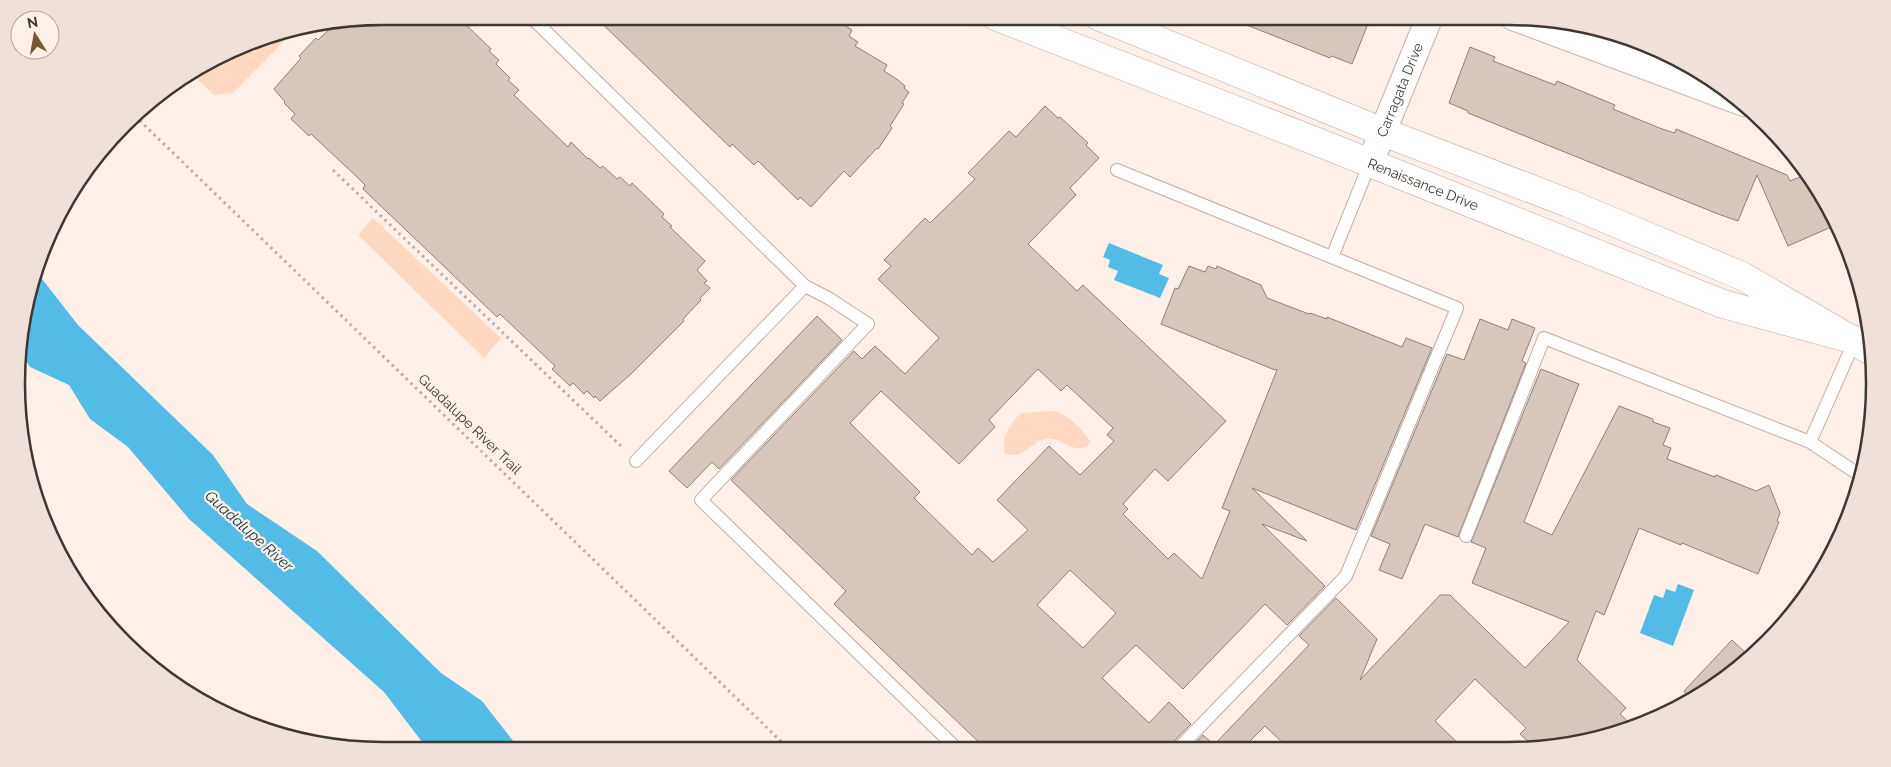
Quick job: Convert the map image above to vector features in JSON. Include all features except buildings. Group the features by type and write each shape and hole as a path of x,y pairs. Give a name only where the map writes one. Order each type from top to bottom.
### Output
{"street":[{"name":"Renaissance Drive","path":"1018,25 1723,304 1864,346"},
{"path":"1120,25 1383,132 1568,203 1742,276 1864,346"},
{"name":"Carragata Drive","path":"1370,163 1426,25"},
{"path":"1539,27 1719,94"}],"lane":[{"path":"539,25 805,286 830,299 868,324 701,500 950,742"},
{"path":"1332,257 1370,163"},
{"path":"1117,170 1457,308 1346,576 1185,742"},
{"path":"636,461 805,286"},
{"path":"1466,536 1544,338 1810,442 1855,472"},
{"path":"1810,442 1864,346"}],"path":[{"name":"Guadalupe River Trail","path":"140,121 782,742"},
{"path":"333,170 636,461"},
{"path":"475,313 478,309"}],"shaded area":[{"path":"287,38 233,93 214,95 196,78 246,52"},
{"path":"373,218 501,338 484,358 358,235"},
{"path":"1053,411 1064,415 1075,423 1091,443 1084,447 1073,448 1053,439 1047,439 1041,440 1018,454 1005,454 1005,437 1021,413"}],"water":[{"path":"1109,243 1163,265 1159,274 1169,278 1160,298 1114,280 1118,271 1108,267 1110,260 1103,257"},
{"name":"Guadalupe River","path":"41,278 78,325 213,455 247,504 317,551 441,673 482,701 514,742 422,742 384,692 189,519 128,447 90,419 69,385 30,367 26,361 28,337"},
{"path":"1678,584 1694,590 1673,646 1640,633 1654,595 1663,598 1666,589 1675,592"}]}
